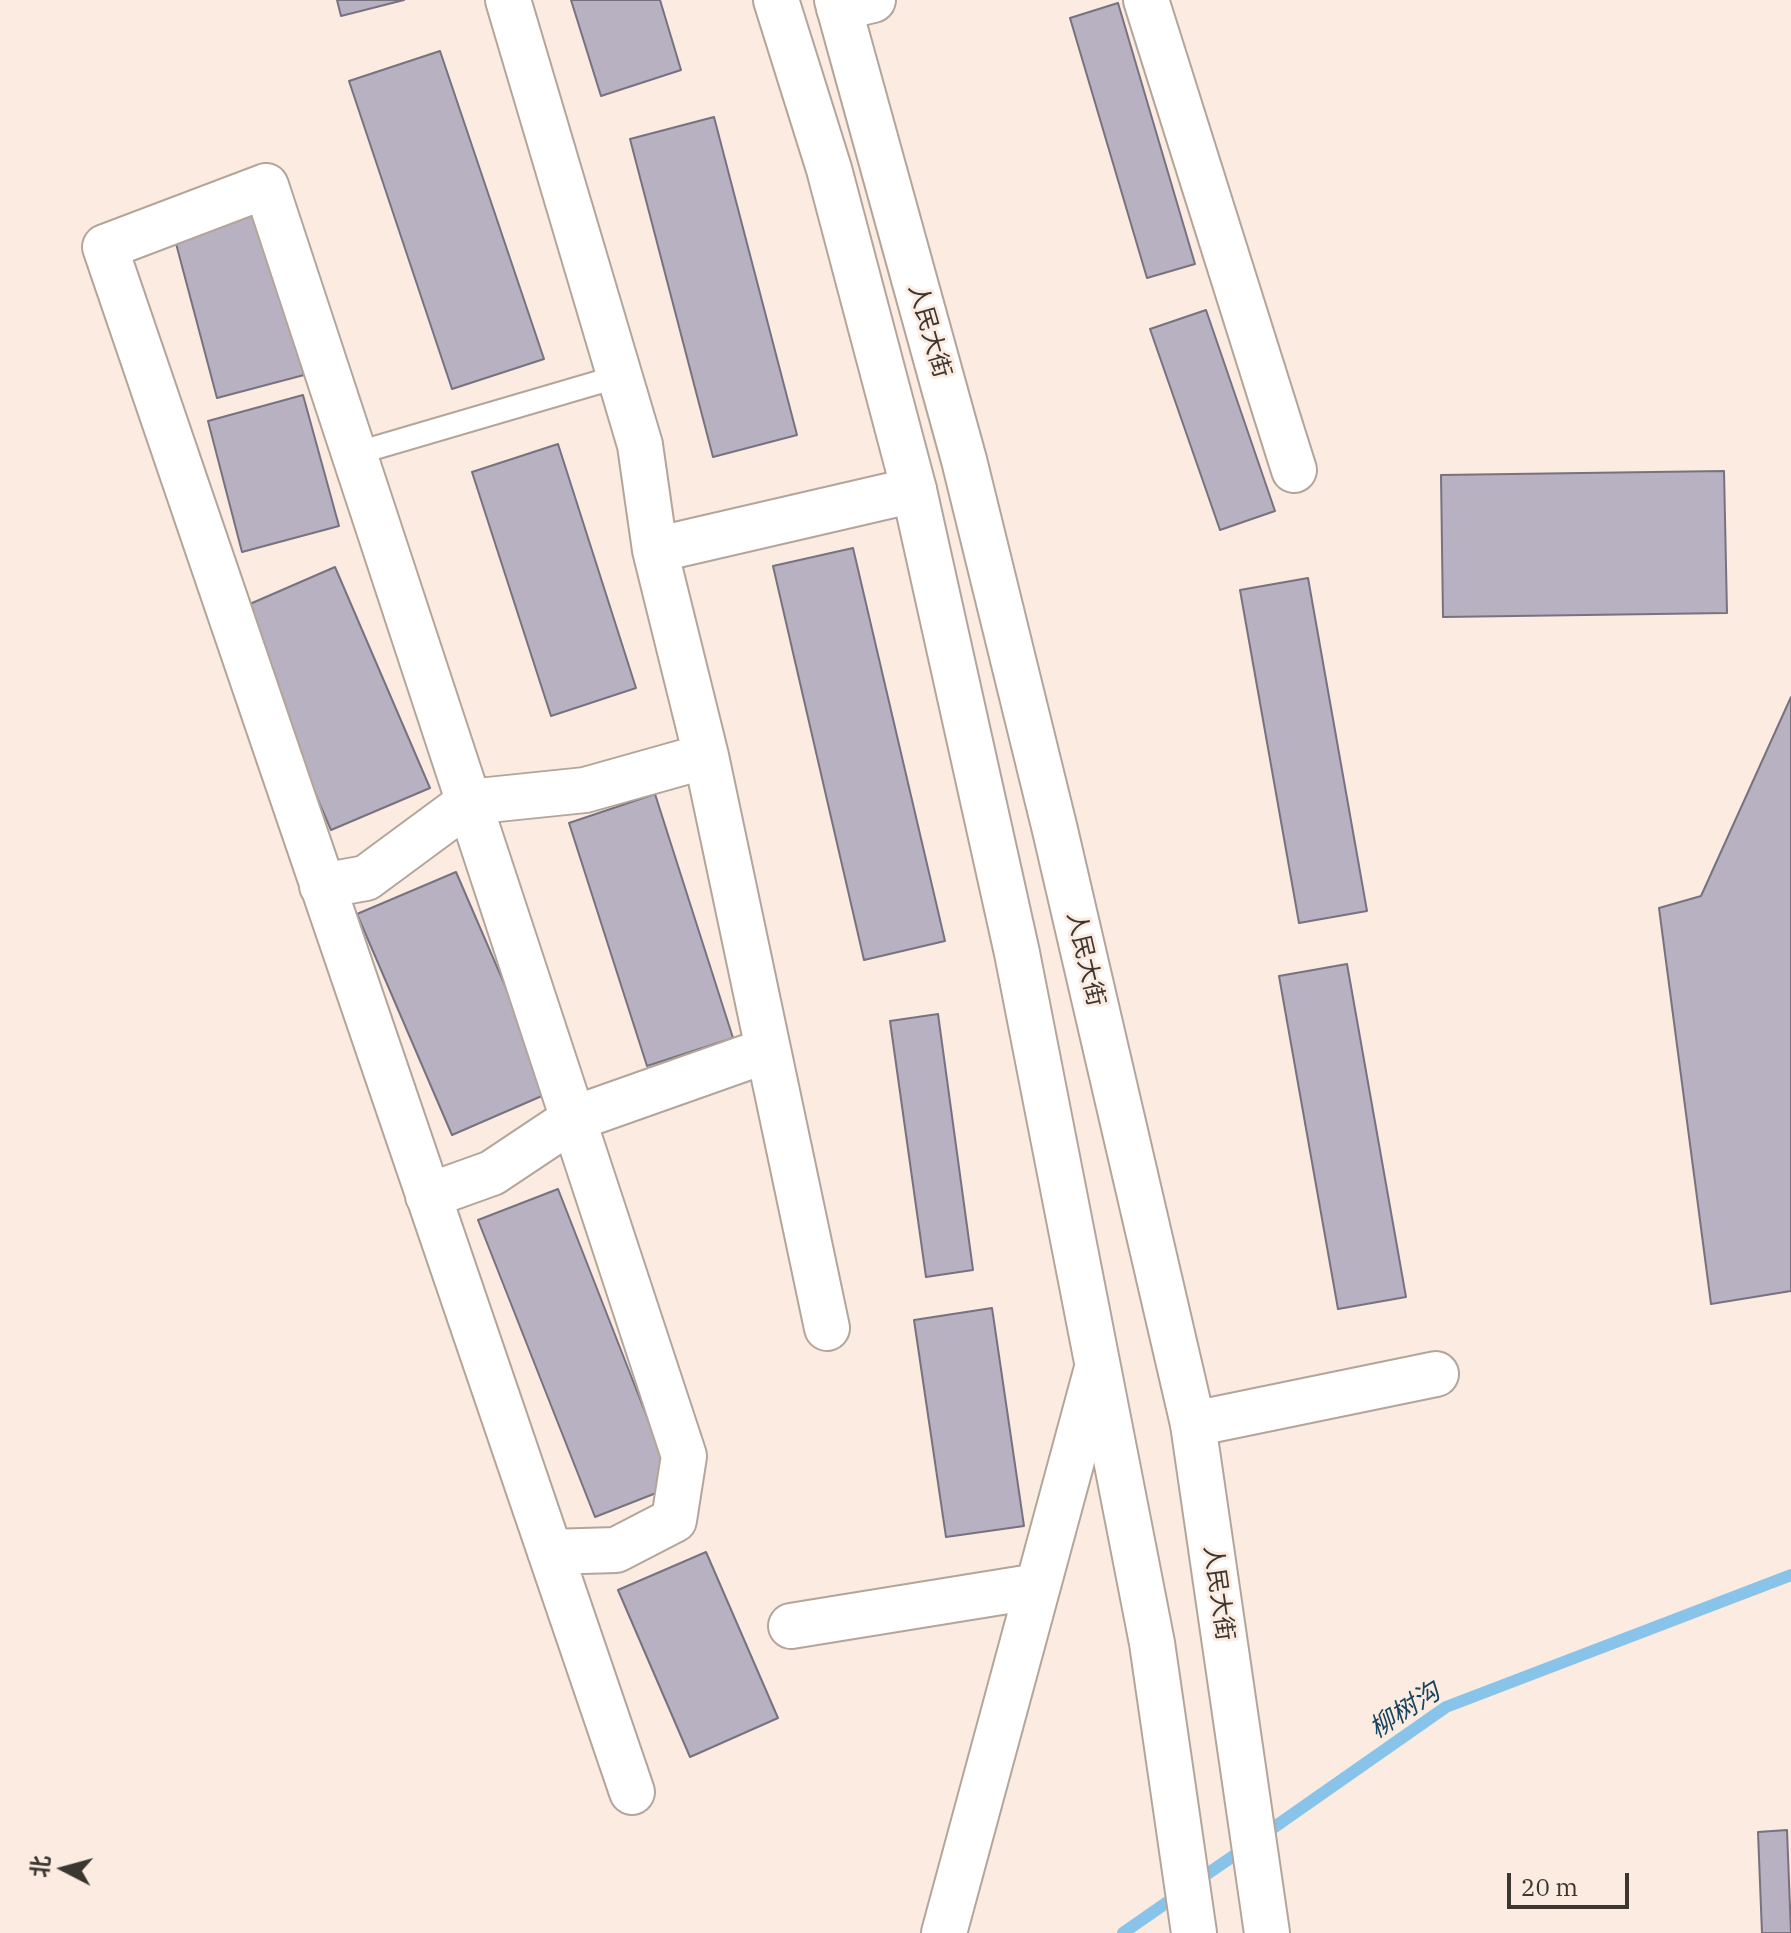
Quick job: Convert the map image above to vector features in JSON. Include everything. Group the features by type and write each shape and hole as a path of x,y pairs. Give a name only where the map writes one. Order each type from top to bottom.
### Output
{"street":[{"path":"508,0 640,445 655,550 706,756 827,1328"},
{"path":"776,0 829,169 914,490 1017,953 1152,1643 1194,1933"},
{"path":"1146,0 1294,470"},
{"name":"人民大街","path":"849,3 1059,845 1193,1424 1267,1933"},
{"path":"550,1552 616,1550 674,1520 684,1456 266,186 105,247 322,886 632,1792"},
{"path":"655,550 914,490"},
{"path":"322,886 366,878 469,802 585,790 706,756"},
{"path":"428,1196 492,1173 573,1119 768,1050"},
{"path":"944,1933 1097,1368"},
{"path":"1193,1424 1436,1374"},
{"path":"791,1626 1038,1586"}],"lane":[{"path":"354,454 620,376"}],"building":[{"path":"337,0 404,0 341,16"},
{"path":"571,0 660,0 681,70 601,96"},
{"path":"1118,3 1195,264 1147,278 1070,18"},
{"path":"440,51 544,359 452,389 349,81"},
{"path":"714,117 797,435 713,457 630,139"},
{"path":"260,212 304,375 217,398 174,236"},
{"path":"1206,310 1275,511 1220,530 1150,329"},
{"path":"303,395 339,526 242,552 208,421"},
{"path":"558,444 636,688 551,716 472,472"},
{"path":"1724,471 1727,613 1443,617 1441,475"},
{"path":"853,548 945,941 864,960 773,566"},
{"path":"335,567 430,788 331,830 236,610"},
{"path":"1308,578 1367,911 1299,923 1240,590"},
{"path":"1791,697 1791,1291 1711,1304 1659,908 1701,896"},
{"path":"655,794 733,1038 647,1066 569,823"},
{"path":"456,872 551,1092 452,1135 357,914"},
{"path":"1347,964 1406,1297 1338,1309 1279,976"},
{"path":"938,1014 973,1270 926,1277 890,1021"},
{"path":"558,1189 674,1486 595,1517 478,1220"},
{"path":"992,1308 1024,1526 946,1537 914,1320"},
{"path":"706,1552 778,1718 690,1757 618,1590"},
{"path":"1787,1830 1791,1933 1762,1933 1758,1832"}],"waterway":[{"name":"柳树沟","path":"1263,1835 1446,1707 1791,1575"},
{"name":"柳树沟","path":"1194,1883 1245,1848"},
{"name":"柳树沟","path":"1123,1933 1179,1894"}]}
